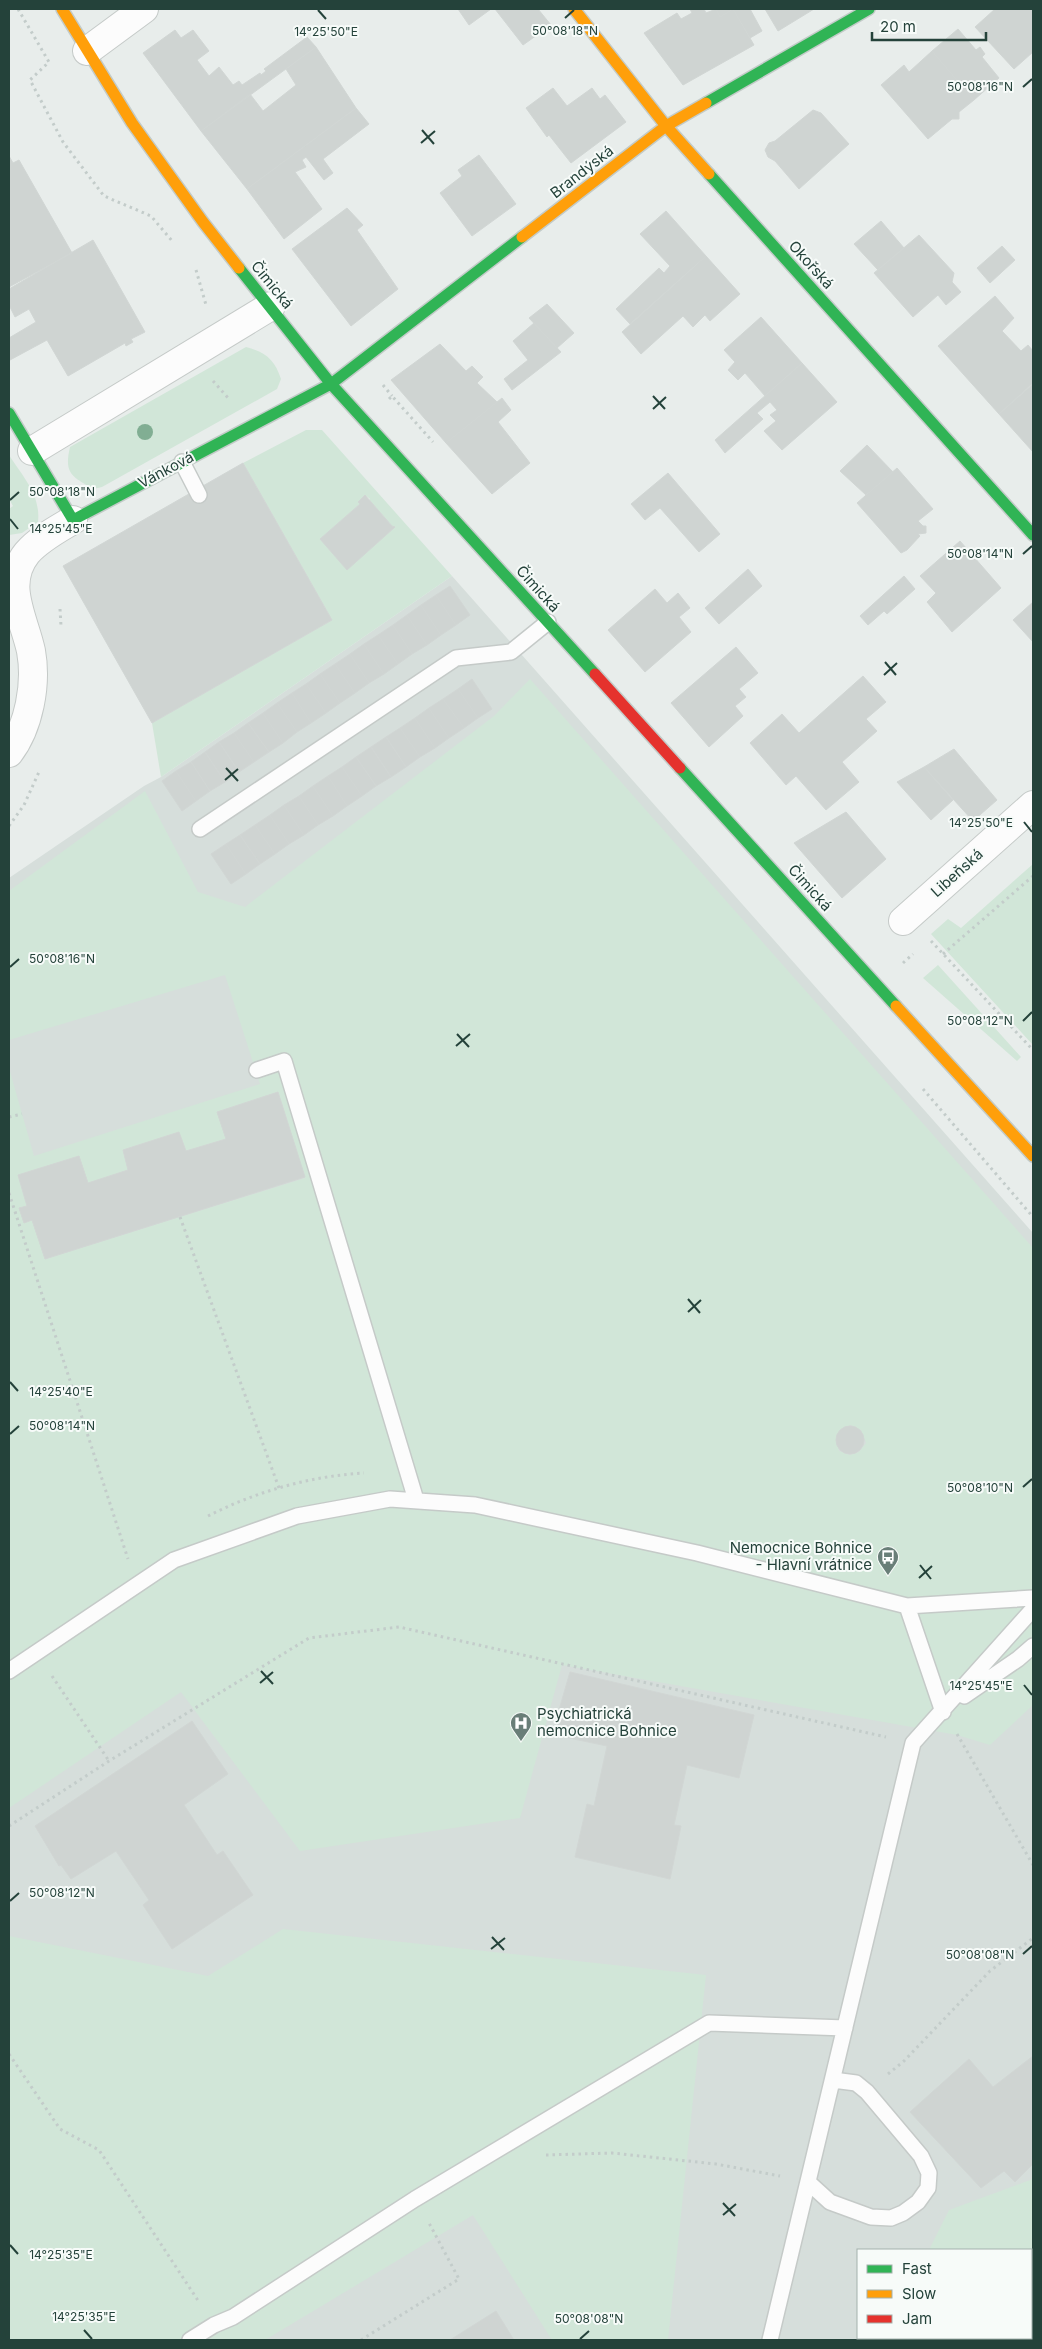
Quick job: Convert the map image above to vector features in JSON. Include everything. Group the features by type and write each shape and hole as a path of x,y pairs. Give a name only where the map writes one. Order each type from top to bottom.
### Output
{"street":[{"name":"Čimická","path":"62,9 132,123 203,222 331,384 1033,1156"},
{"path":"87,51 144,9"},
{"name":"Okořská","path":"574,9 666,126 1033,535"},
{"name":"Brandýská","path":"331,384 666,126 869,9"},
{"path":"32,451 270,306"},
{"name":"Vánková","path":"73,520 331,384"},
{"path":"9,413 73,520 18,553 14,590 31,653 33,676 24,726 9,754"},
{"name":"Libeňská","path":"906,919 1033,805"}],"lane":[{"path":"182,462 199,495"},
{"path":"200,829 456,658 511,652 548,622"},
{"path":"257,1070 284,1061 416,1500"},
{"path":"9,1671 174,1560 297,1516 390,1499 475,1505 697,1552 907,1606 1033,1598"},
{"path":"907,1606 944,1711"},
{"path":"770,2340 913,1743 944,1711 1033,1609"},
{"path":"944,1711 1018,1659 1033,1646"},
{"path":"190,2340 214,2325 233,2317 415,2198 709,2023 845,2028"},
{"path":"808,2182 830,2202 871,2217 891,2218 903,2213 918,2202 928,2188 928,2173 921,2156 867,2092 856,2083 833,2080"}],"path":[{"path":"18,9 49,62 30,80 63,142 104,196 151,216 176,247"},
{"path":"196,270 207,303 203,311"},
{"path":"210,378 232,403"},
{"path":"386,378 383,384 392,396"},
{"path":"943,954 1033,876"},
{"path":"906,919 943,954 1033,1050"},
{"path":"9,1117 22,1114"},
{"path":"9,1193 130,1562"},
{"path":"180,1217 279,1488"},
{"path":"9,1826 109,1761 309,1638 398,1628 913,1743"},
{"path":"36,1652 109,1761"},
{"path":"944,1711 1033,1864"},
{"path":"952,1742 964,1729"},
{"path":"867,2092 904,2061 990,1971 1033,1938"},
{"path":"9,2054 60,2129 99,2150 214,2325"},
{"path":"545,2155 612,2153 716,2164 808,2182"},
{"path":"361,2340 459,2279 415,2198"}],"shaded area":[{"name":"Psychiatrická nemocnice Bohnice","path":"452,576 1033,1233 1033,2340 9,2340 9,878 144,786 161,777"}],"green space":[{"path":"246,347 259,351 273,362 281,379 277,389 102,487 93,489 79,481 71,473 68,463 70,447"},
{"path":"306,430 322,430 452,576 161,777 152,723 332,620 243,463","holes":["365,495 392,526 395,527 347,569 321,539 360,504 358,502"]},
{"path":"9,455 34,495 37,503 38,522 22,533 9,535 9,509 13,506 9,499"},
{"path":"530,679 1033,1248 1033,1705 990,1745 957,1735 562,1665 520,1818 300,1851 181,1692 9,1808 9,1068 34,1156 260,1084 225,975 9,1040 9,891 145,791 198,892 245,907 494,716","holes":["278,1092 305,1178 45,1259 32,1220 24,1223 19,1208 27,1206 18,1175 79,1156 88,1183 128,1170 123,1150 179,1132 186,1151 226,1139 217,1112","851,1425 861,1430 866,1443 859,1452 850,1455 839,1451 836,1438 841,1429"]},
{"path":"1033,864 1033,1045 931,934 948,919 961,928"},
{"path":"938,965 1021,1057 1017,1061 923,978"},
{"path":"283,1929 706,1975 668,2340 552,2340 473,2215 265,2340 9,2340 9,1936 208,1976"},
{"path":"1033,2179 1033,2340 886,2340 1032,2339 1032,2249 930,2249 949,2210"}],"building":[{"path":"458,9 491,9 469,25"},
{"path":"495,9 538,9 551,25 523,45"},
{"path":"690,9 704,9 706,13 716,9 720,17 733,9 754,45 683,85 644,33 677,13 681,19 692,13"},
{"path":"716,9 733,9 720,17"},
{"path":"733,9 750,9 762,31 750,38"},
{"path":"765,9 814,9 778,31"},
{"path":"995,9 1033,9 1033,52 1014,69 975,27"},
{"path":"958,29 976,50 980,47 985,54 982,57 999,78 974,100 932,51"},
{"path":"175,30 181,38 193,30 209,51 197,60 209,76 219,67 233,85 239,81 242,85 260,73 261,75 266,71 264,69 307,37 316,47 201,131 143,53"},
{"path":"316,47 356,108 247,189 201,131 250,94 263,111 296,85 286,69"},
{"path":"932,51 974,100 959,112 959,119 952,119 928,139 881,85 904,65 909,72"},
{"path":"553,88 567,106 592,88 600,99 605,95 626,122 571,163 549,135 547,137 526,108"},
{"path":"356,108 369,124 323,159 333,173 324,180 306,157 302,160 306,167 295,172 322,209 284,239 247,189"},
{"path":"813,110 821,113 849,144 799,189 775,161 768,157 765,150 769,143 775,141"},
{"path":"479,155 516,204 472,236 440,193 462,176 458,170"},
{"path":"9,156 13,163 19,160 72,253 9,287"},
{"path":"347,208 363,225 357,230 398,289 351,326 292,249"},
{"path":"666,211 706,256 630,324 616,309 659,268 664,273 670,266 640,234"},
{"path":"881,221 904,248 878,270 854,244"},
{"path":"919,235 954,273 952,282 961,292 946,305 938,295 913,317 874,273"},
{"path":"93,240 145,332 131,339 133,342 126,346 125,343 68,376 47,340 10,360 9,338 36,322 29,309 15,317 9,305 9,289"},
{"path":"1002,246 1015,260 990,283 977,268"},
{"path":"706,256 740,294 710,321 705,315 693,327 683,316 641,354 622,332"},
{"path":"995,296 1014,318 1002,331 1021,351 1028,345 1033,351 1033,383 999,414 938,346"},
{"path":"547,304 574,333 557,348 529,318"},
{"path":"761,317 802,363 765,396 745,373 738,380 728,370 735,362 724,350"},
{"path":"534,323 561,352 512,390 504,379 528,360 513,341"},
{"path":"440,344 466,371 472,366 483,377 477,383 497,402 446,443 391,380"},
{"path":"802,363 837,402 782,450 764,431 776,421 770,415 777,410 770,402 757,413 763,419 725,453 715,440"},
{"path":"1033,384 1033,452 999,414"},
{"path":"502,398 511,410 498,422 530,463 492,494 446,443"},
{"path":"867,445 893,472 866,495 840,471"},
{"path":"243,463 332,620 152,723 63,566"},
{"path":"897,468 933,509 918,521 923,526 926,526 926,533 918,534 920,536 907,550 901,553 857,503"},
{"path":"668,473 720,534 699,552 660,508 645,520 631,504"},
{"path":"365,495 392,526 395,527 347,570 320,539 360,504 358,502"},
{"path":"960,541 1001,588 952,632 927,602 936,593 920,576"},
{"path":"748,569 762,586 719,624 705,608"},
{"path":"904,576 915,589 887,614 884,611 868,625 860,616"},
{"path":"450,586 470,615 456,625 436,595"},
{"path":"655,589 667,603 678,593 690,608 679,617 691,632 645,672 608,630"},
{"path":"436,595 456,625 441,635 421,605"},
{"path":"1033,602 1033,642 1013,620"},
{"path":"421,605 441,635 427,645 407,615"},
{"path":"407,615 427,645 412,654 393,625"},
{"path":"393,625 412,654 398,664 378,635"},
{"path":"378,635 398,664 384,674 364,644"},
{"path":"364,644 384,674 369,683 350,654"},
{"path":"736,647 758,673 739,689 746,697 735,706 743,716 709,747 671,703"},
{"path":"350,654 369,683 355,693 335,664"},
{"path":"335,664 355,693 340,703 320,674"},
{"path":"320,674 340,703 326,713 306,684"},
{"path":"863,676 886,702 866,719 877,731 842,762 859,782 826,810 796,776 786,785 750,743 782,714 799,733"},
{"path":"472,679 492,709 478,718 458,689"},
{"path":"306,684 326,713 311,723 292,693"},
{"path":"458,689 478,718 464,728 443,699"},
{"path":"292,693 311,723 297,732 277,703"},
{"path":"443,699 464,728 449,738 429,708"},
{"path":"277,703 297,732 283,743 263,713"},
{"path":"429,708 449,738 435,748 415,718"},
{"path":"263,713 283,743 269,752 248,723"},
{"path":"415,718 435,748 420,757 400,728"},
{"path":"248,723 269,752 254,762 234,733"},
{"path":"400,728 420,757 406,767 386,737"},
{"path":"234,733 254,762 239,772 219,742"},
{"path":"386,737 406,767 391,777 371,747"},
{"path":"219,742 239,772 225,782 205,752"},
{"path":"371,747 391,777 376,786 356,757"},
{"path":"954,749 997,800 973,821 924,767"},
{"path":"205,752 225,782 210,791 191,762"},
{"path":"356,757 376,786 362,796 342,767"},
{"path":"191,762 210,791 196,801 176,771"},
{"path":"342,767 362,796 347,806 328,776"},
{"path":"924,767 953,800 931,820 897,782"},
{"path":"176,771 196,801 182,811 162,781"},
{"path":"328,776 347,806 333,816 313,786"},
{"path":"313,786 333,816 318,825 299,796"},
{"path":"299,796 318,825 304,835 284,805"},
{"path":"284,805 304,835 289,844 270,815"},
{"path":"846,812 886,859 842,898 794,843"},
{"path":"270,815 289,844 275,854 255,825"},
{"path":"255,825 275,854 260,864 240,835"},
{"path":"240,835 260,864 246,874 226,844"},
{"path":"226,844 246,874 231,884 211,854"},
{"path":"278,1092 305,1177 45,1259 32,1220 24,1223 19,1208 27,1206 18,1175 79,1156 88,1183 128,1170 123,1150 179,1132 186,1151 226,1139 217,1112"},
{"path":"850,1426 860,1430 864,1440 860,1450 850,1454 840,1450 836,1440 840,1430"},
{"path":"570,1672 754,1715 739,1778 687,1765 674,1825 681,1826 670,1879 575,1857 587,1804 594,1806 607,1746 555,1735 560,1718 557,1717"},
{"path":"192,1721 228,1774 184,1805 217,1855 223,1851 253,1895 172,1949 143,1905 149,1900 116,1851 71,1879 61,1865 59,1866 35,1826"},
{"path":"1033,2056 1033,2164 1015,2182 1004,2171 981,2188 910,2112 969,2059 993,2087"},
{"path":"496,2311 514,2340 450,2340"}],"traffic: fast":[{"path":"706,103 869,9"},
{"path":"709,174 1033,535"},
{"path":"9,413 73,520 331,384 522,237"},
{"path":"239,268 331,384 595,674"},
{"path":"680,768 896,1006"}],"traffic: slow":[{"path":"62,9 132,123 203,222 239,268"},
{"path":"574,9 666,126 709,174"},
{"path":"522,237 666,126 706,103"},
{"path":"896,1006 1033,1156"}],"traffic: jam":[{"path":"595,674 680,768"}],"place":[{"name":"Nemocnice Bohnice - Hlavní vrátnice","path":"888,1576"},
{"name":"Psychiatrická nemocnice Bohnice","path":"521,1742"}]}
